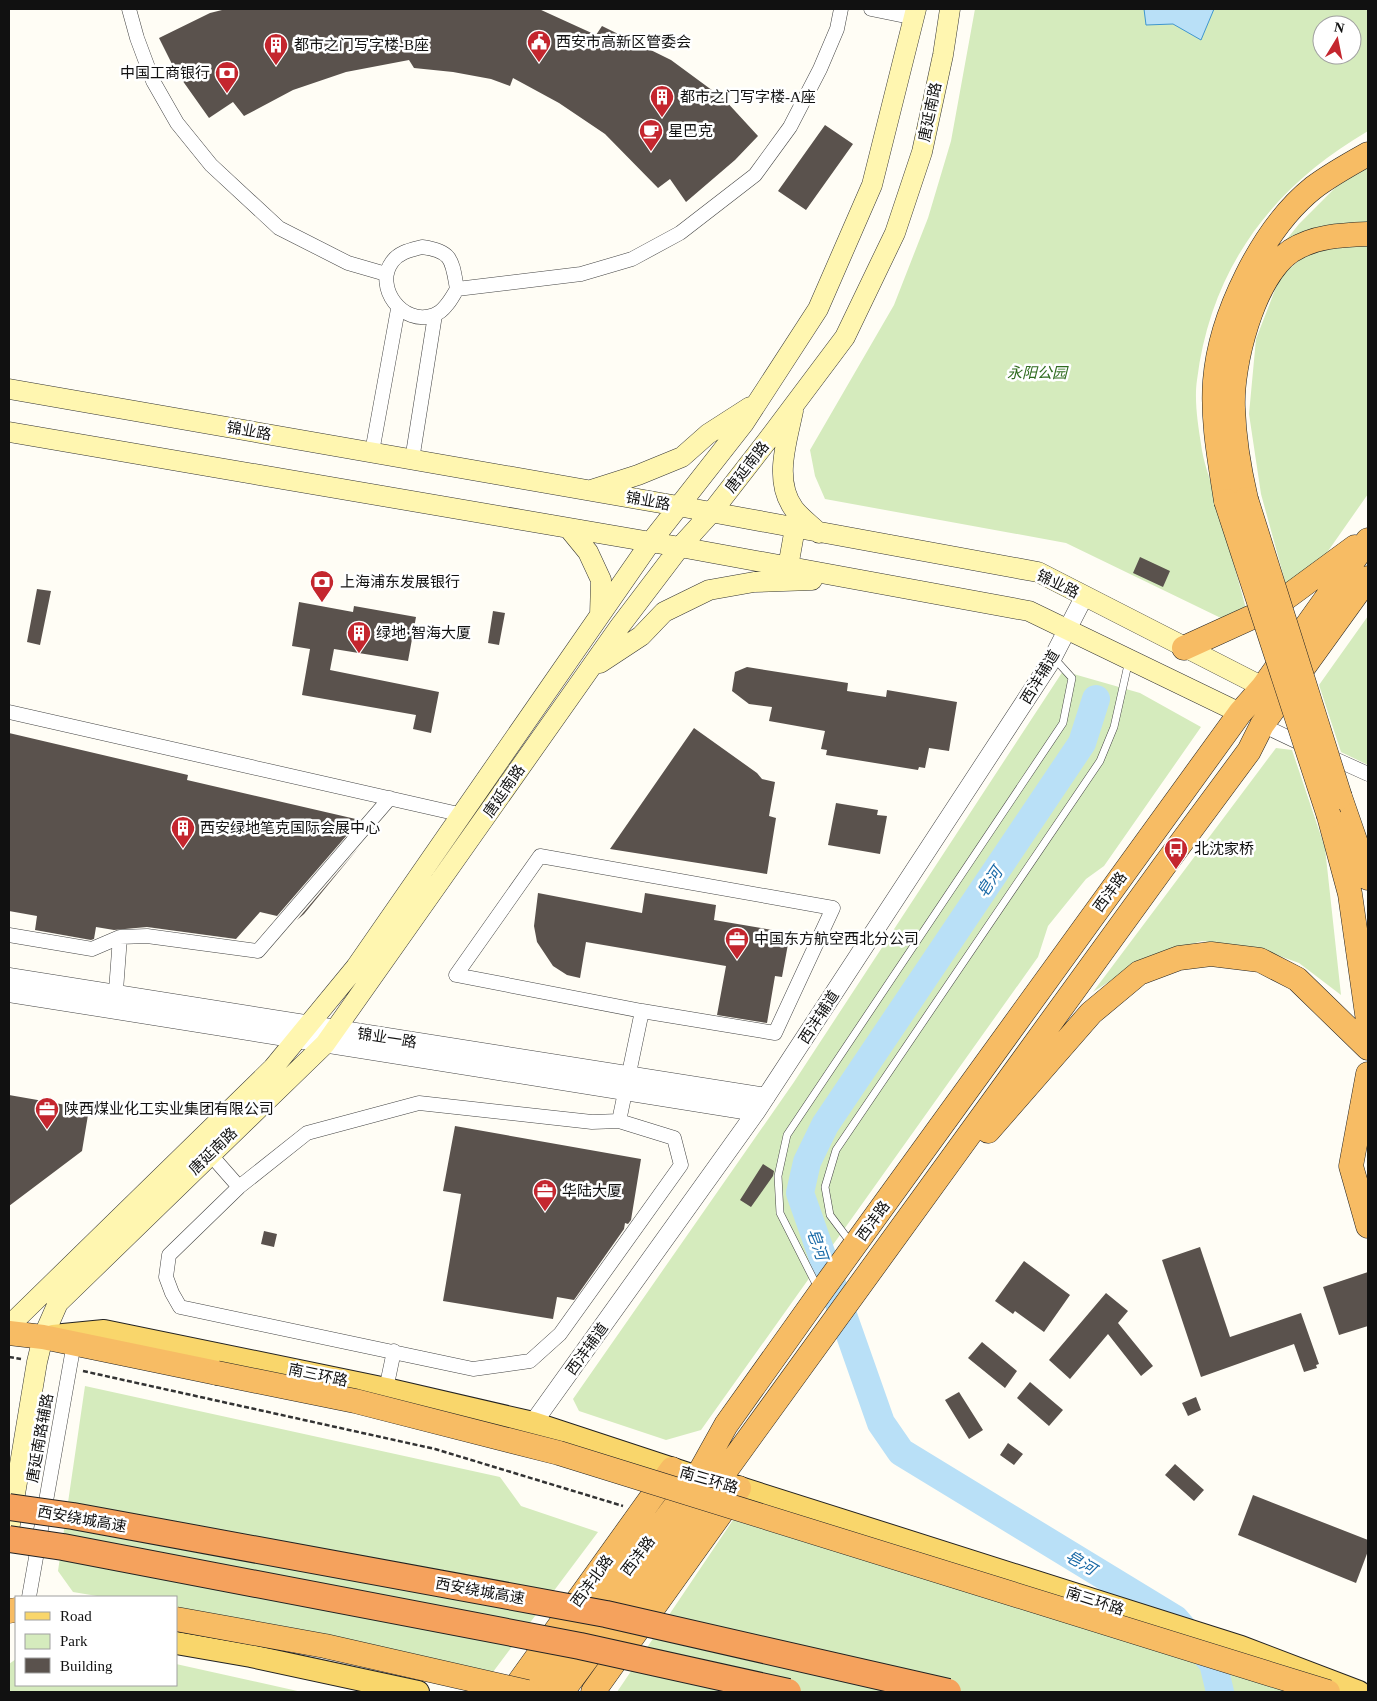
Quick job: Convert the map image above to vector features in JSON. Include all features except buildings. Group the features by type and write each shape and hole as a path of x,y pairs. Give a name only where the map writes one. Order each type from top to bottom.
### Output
{"highway":[{"path":"1368,154 1313,189 1276,226 1249,272 1233,306 1215,380 1216,436 1335,806 1368,878"},
{"path":"1236,500 1236,454 1232,406 1239,354 1250,313 1268,274 1290,252 1316,239 1368,234"},
{"path":"1184,648 1272,608 1368,538"},
{"name":"西沣路","path":"854,1247 1240,713 1262,687 1368,538"},
{"name":"西沣路","path":"562,1692 718,1482 1249,751 1262,725 1368,578"},
{"path":"1335,806 1368,1021"},
{"path":"884,1252 1091,1013 1140,972 1179,958 1210,954 1260,960 1297,979 1368,1048"},
{"path":"1368,1074 1351,1166 1368,1226"},
{"path":"820,1293 854,1247"},
{"name":"西沣路","path":"536,1692 718,1482 726,1425 820,1293"},
{"name":"南三环路","path":"9,1333 74,1343 355,1401 559,1453 1328,1692"},
{"name":"西沣北路","path":"512,1692 672,1469"},
{"path":"593,1692 718,1482"},
{"name":"西安绕城高速","path":"9,1507 74,1516 606,1614 948,1692"},
{"name":"西安绕城高速","path":"9,1539 63,1547 580,1646 788,1692"},
{"path":"178,1619 325,1646 528,1692"}],"main road":[{"name":"唐延南路","path":"9,1530 37,1362 43,1337 58,1303 330,1036 590,669 680,547 711,512 845,337 895,234 922,152 943,55 950,9"},
{"name":"唐延南路","path":"9,1326 273,1068 356,967 650,543 744,423 818,309 872,185 916,13"},
{"name":"锦业路","path":"9,389 678,506 1038,572 1262,687"},
{"path":"587,491 638,476 682,458 708,434 758,402"},
{"path":"795,404 784,453 783,483 793,508 819,533"},
{"path":"9,432 570,530 680,547 1028,611 1066,631 1240,713"},
{"path":"788,567 795,528"},
{"path":"570,530 588,552 601,580 600,615"},
{"path":"590,669 641,636 664,612 709,590 754,582 850,579"},
{"name":"南三环路","path":"43,1337 104,1331 386,1389 533,1423 672,1469 1241,1647 1359,1692"},
{"path":"178,1643 251,1656 375,1688 418,1692"}],"street":[{"path":"130,9 137,38 153,81 177,123 211,165 279,228 348,263 386,274"},
{"path":"457,289 581,274 632,259 680,233 755,175 790,127 820,69 837,29 842,9"},
{"path":"871,9 916,13"},
{"path":"412,460 435,315 450,300 457,289 449,258 440,249 422,247 405,251 392,262 386,274 390,293 398,309 414,317 435,315"},
{"path":"372,452 398,309"},
{"name":"西沣辅道","path":"533,1423 756,1112 1053,657 1084,597"},
{"path":"9,712 463,815"},
{"path":"1262,725 1368,774"},
{"path":"9,935 92,948 120,938 147,936 258,951 390,798"},
{"path":"540,856 833,908 775,1033 642,1011 456,976 540,856"},
{"path":"116,1002 120,938"},
{"name":"锦业一路","path":"9,977 116,1002"},
{"name":"锦业一路","path":"9,993 116,1002 303,1031 627,1084 756,1112"},
{"path":"619,1121 642,1011"},
{"name":"锦业一路","path":"627,1084 766,1097"},
{"path":"419,1103 592,1122 619,1121 674,1138 681,1165 560,1334 530,1360 473,1369 180,1307 166,1277 169,1255 239,1187 307,1133 419,1103"},
{"path":"210,1154 239,1187"},
{"name":"唐延南路辅路","path":"29,1596 74,1343"},
{"path":"386,1389 394,1351"}],"lane":[{"path":"820,1293 780,1213 778,1176 787,1135 1063,723 1072,678 1053,657"},
{"path":"854,1247 830,1215 825,1187 836,1150 1100,761 1114,727 1129,660"}],"path":[{"path":"9,1357 37,1362"},
{"path":"69,1368 435,1449 624,1507 629,1499"}],"green space":[{"name":"永阳公园","path":"975,9 1368,9 1368,131 1334,153 1303,178 1275,205 1252,234 1232,267 1216,302 1204,339 1196,396 1202,450 1246,609 1225,620 1066,543 825,499 815,476 810,450 894,305 928,218 951,141"},
{"path":"1368,166 1368,227 1278,250 1299,224 1336,187"},
{"path":"1346,244 1368,246 1368,494 1326,554 1286,585 1261,494 1249,414 1256,339 1280,277 1310,251"},
{"path":"1368,616 1368,765 1341,752 1319,685"},
{"path":"1063,671 1140,693 1201,727 1104,866 1086,879 1048,926 1038,957 701,1430 666,1440 579,1411 573,1399 794,1082"},
{"path":"1276,748 1292,750 1325,848 1341,995 1299,963 1258,948 1202,941 1147,957 1093,992"},
{"path":"85,1386 500,1477 521,1506 598,1532 493,1672 241,1620 178,1609 178,1596 97,1596 73,1592 58,1571"},
{"path":"733,1520 1294,1692 617,1692"},
{"path":"15,1660 15,1686 178,1686 178,1664 302,1692 9,1692 9,1664"}],"water":[{"path":"1144,9 1214,9 1201,40 1173,24 1146,25"}],"waterway":[{"name":"皂河","path":"1096,699 1082,743 825,1125 807,1162 800,1193 881,1423 901,1452 1175,1619 1213,1663 1220,1692"}],"place":[{"name":"西安市高新区管委会","path":"539,63"},
{"name":"都市之门写字楼-B座","path":"276,66"},
{"name":"中国工商银行","path":"227,94"},
{"name":"都市之门写字楼-A座","path":"662,118"},
{"name":"星巴克","path":"651,152"},
{"name":"上海浦东发展银行","path":"322,603"},
{"name":"绿地·智海大厦","path":"359,654"},
{"name":"西安绿地笔克国际会展中心","path":"183,849"},
{"name":"北沈家桥","path":"1176,870"},
{"name":"中国东方航空西北分公司","path":"737,960"},
{"name":"陕西煤业化工实业集团有限公司","path":"47,1130"},
{"name":"华陆大厦","path":"545,1212"}]}
